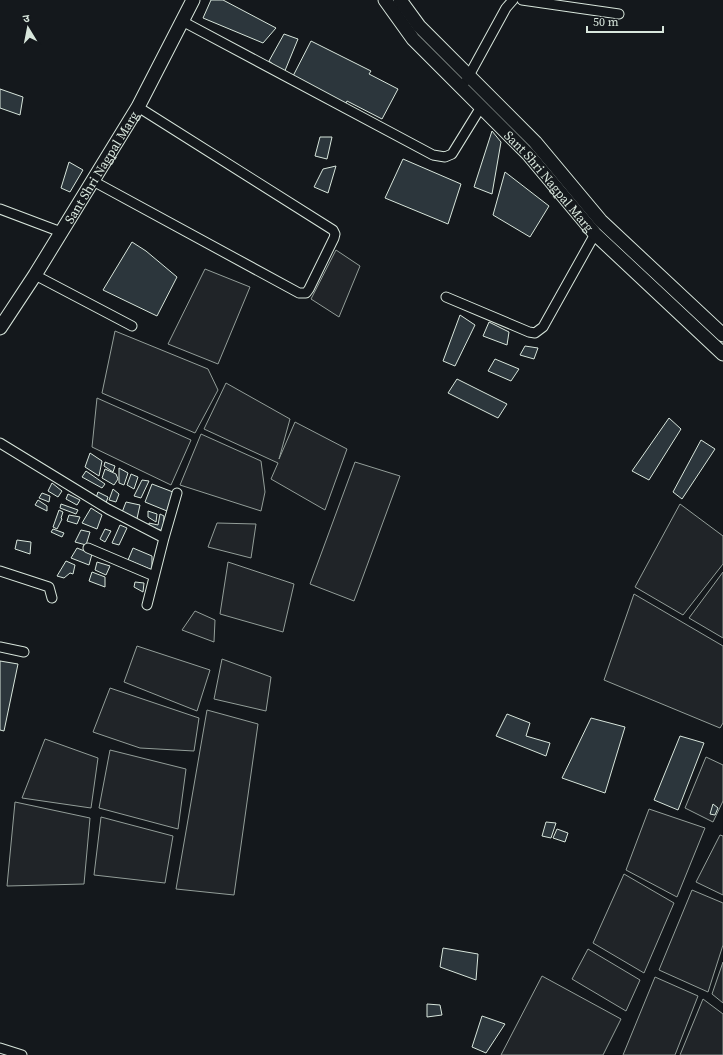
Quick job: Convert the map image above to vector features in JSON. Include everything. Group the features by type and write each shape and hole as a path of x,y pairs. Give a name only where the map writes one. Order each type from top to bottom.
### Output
{"street":[{"name":"Sant Shri Nagpal Marg","path":"0,328 35,275 138,107 193,0"},
{"name":"Sant Shri Nagpal Marg","path":"385,0 413,39 528,154 594,234 723,354"},
{"name":"Sant Shri Nagpal Marg","path":"400,0 419,26 535,142 601,221 723,335"},
{"path":"461,87 470,77 506,8 513,0"},
{"path":"522,0 619,14"},
{"path":"182,21 433,156 445,157 452,154 481,107"},
{"path":"93,181 299,293 306,293 309,290 335,235 333,230 138,107"},
{"path":"0,209 61,232"},
{"path":"446,297 529,332 535,333 543,326 594,234"},
{"path":"35,275 132,326"},
{"path":"0,443 108,509 164,538"},
{"path":"147,605 177,493"},
{"path":"88,548 154,576"},
{"path":"0,571 49,587 52,598"},
{"path":"0,646 24,652"},
{"path":"0,1048 22,1055"}],"shaded area":[{"path":"336,250 360,266 339,317 311,299"},
{"path":"205,269 250,287 218,364 168,344"},
{"path":"115,331 208,369 218,390 195,433 102,393"},
{"path":"226,383 290,419 279,459 295,422 347,449 325,510 271,479 278,463 204,429"},
{"path":"97,398 191,440 171,485 92,447"},
{"path":"201,434 261,461 265,492 261,511 180,485"},
{"path":"355,462 400,476 354,601 310,584"},
{"path":"680,504 723,536 723,564 683,615 635,587"},
{"path":"217,523 256,524 251,558 208,547"},
{"path":"228,562 294,584 283,632 220,614"},
{"path":"723,572 723,638 689,618"},
{"path":"634,594 723,646 723,723 720,728 604,680"},
{"path":"195,611 215,620 214,642 182,630"},
{"path":"137,646 210,670 197,711 124,682"},
{"path":"222,659 271,677 266,711 214,699"},
{"path":"110,688 199,718 194,751 140,748 93,732"},
{"path":"207,710 258,724 234,895 176,889"},
{"path":"45,739 98,758 91,808 22,798"},
{"path":"110,750 186,769 178,829 99,808"},
{"path":"706,757 723,765 723,801 713,822 685,808"},
{"path":"15,802 90,818 84,884 7,886"},
{"path":"649,809 705,828 677,897 626,870"},
{"path":"101,817 173,836 165,883 94,875"},
{"path":"720,835 723,836 723,895 696,882"},
{"path":"624,874 674,903 644,973 593,943"},
{"path":"692,890 723,903 723,945 708,992 659,970"},
{"path":"588,949 640,980 626,1011 572,979"},
{"path":"723,962 723,1003 712,994"},
{"path":"542,976 621,1019 603,1055 501,1055"},
{"path":"655,977 698,996 675,1055 623,1055"},
{"path":"703,999 723,1014 723,1055 680,1055"}],"building":[{"path":"211,0 223,0 276,28 263,43 203,18"},
{"path":"284,34 298,39 284,73 269,61"},
{"path":"311,41 371,71 369,74 398,89 382,119 347,101 345,105 292,78"},
{"path":"0,89 23,97 20,115 0,108"},
{"path":"492,131 501,142 492,194 474,187"},
{"path":"320,137 332,137 327,159 315,156"},
{"path":"403,159 461,184 448,224 385,198"},
{"path":"69,162 83,170 70,192 61,188"},
{"path":"336,166 328,193 314,187 323,169"},
{"path":"505,172 549,206 530,237 493,215"},
{"path":"132,242 146,251 177,277 157,316 103,290"},
{"path":"460,315 475,325 455,366 443,361"},
{"path":"489,322 509,332 507,345 483,336"},
{"path":"525,346 538,348 534,359 520,355"},
{"path":"495,359 519,369 511,381 488,371"},
{"path":"457,379 507,404 498,418 448,393"},
{"path":"669,418 681,429 649,480 632,471"},
{"path":"701,440 715,449 682,499 673,492"},
{"path":"90,453 102,461 99,476 85,467"},
{"path":"105,462 115,466 113,472 104,466"},
{"path":"119,468 128,473 124,485 119,483"},
{"path":"105,469 116,474 118,479 114,485 102,478"},
{"path":"86,471 105,484 102,488 82,477"},
{"path":"131,474 138,477 134,489 127,485"},
{"path":"142,480 149,481 141,498 134,496"},
{"path":"52,483 62,491 58,497 48,491"},
{"path":"152,484 173,492 167,511 145,502"},
{"path":"113,489 119,494 116,502 109,500"},
{"path":"98,492 108,497 106,503 96,498"},
{"path":"42,493 50,496 49,502 39,498"},
{"path":"68,494 80,500 77,505 66,499"},
{"path":"38,500 47,506 47,511 35,505"},
{"path":"126,502 140,505 136,523 121,515"},
{"path":"61,504 78,510 76,514 60,508"},
{"path":"91,508 102,515 97,529 82,523"},
{"path":"59,510 63,512 62,519 57,529 53,527"},
{"path":"148,511 157,514 156,522 148,517"},
{"path":"160,514 164,516 163,531 149,526 149,523 158,525"},
{"path":"69,515 80,517 77,524 67,521"},
{"path":"120,525 127,528 119,545 112,543"},
{"path":"53,529 64,533 62,537 51,532"},
{"path":"105,529 111,531 105,542 100,539"},
{"path":"81,530 90,532 86,545 75,542"},
{"path":"17,540 31,542 30,554 15,549"},
{"path":"77,548 92,554 89,565 71,558"},
{"path":"133,548 152,556 152,570 128,560"},
{"path":"66,561 75,565 73,574 70,573 64,578 57,576"},
{"path":"97,562 110,566 106,575 95,570"},
{"path":"92,572 105,577 105,587 89,581"},
{"path":"135,582 144,583 143,592 134,587"},
{"path":"0,661 18,664 4,731 0,730"},
{"path":"507,714 530,723 526,736 550,743 546,756 496,736"},
{"path":"591,718 625,727 605,793 562,778"},
{"path":"680,736 704,743 678,810 654,800"},
{"path":"713,804 718,808 715,815 710,814"},
{"path":"546,822 556,823 551,838 542,836"},
{"path":"557,829 568,833 565,842 553,838"},
{"path":"443,948 478,954 476,980 440,967"},
{"path":"427,1004 440,1005 442,1015 427,1017"},
{"path":"482,1016 505,1024 486,1053 472,1047"}]}
